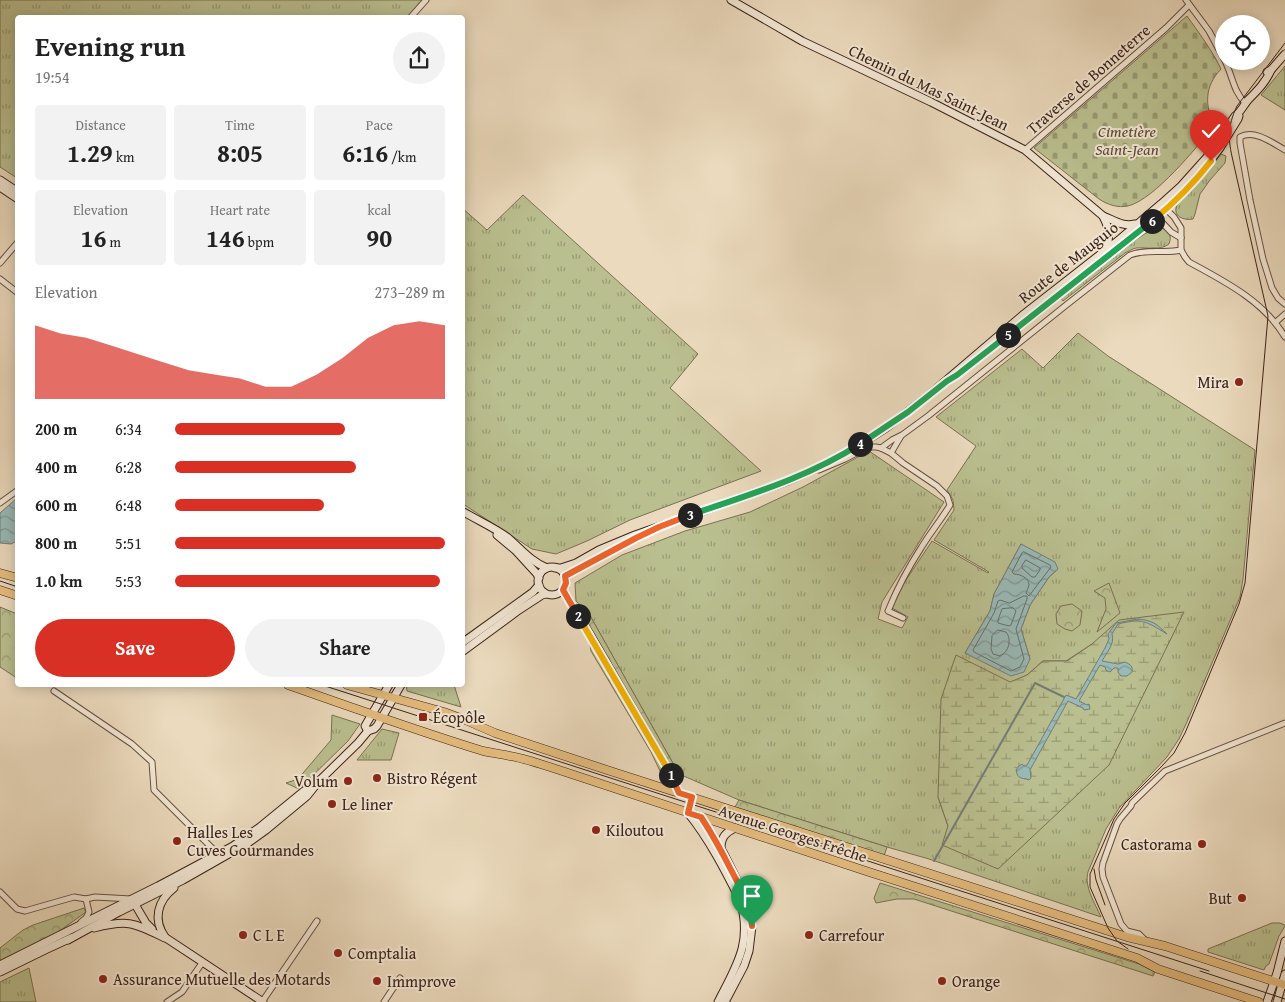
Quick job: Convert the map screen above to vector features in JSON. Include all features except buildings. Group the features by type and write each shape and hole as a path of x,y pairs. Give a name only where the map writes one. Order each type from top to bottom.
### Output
{"main road":[{"name":"Chemin du Mas Saint-Jean","path":"732,0 802,41 931,102 1024,150 1103,216 1118,224 1128,226 1138,224"},
{"name":"Route de Mauguio","path":"947,381 955,372 1024,314 1107,248 1122,241 1138,224 1164,206 1201,164 1235,116 1239,114 1265,73 1285,54"},
{"path":"0,180 15,190"},
{"path":"0,187 15,197"},
{"path":"1157,217 1164,206"},
{"path":"1103,216 1109,233 1107,248"},
{"name":"Route de Mauguio","path":"555,568 576,563 599,550 635,535 788,481 815,469 864,442 957,375 1122,241 1157,217"},
{"path":"1109,233 1115,239 1122,241 1122,228 1118,224"},
{"path":"465,513 498,531 534,561 547,568 560,569 565,576 566,583 563,590 555,595 542,595 465,650"},
{"path":"481,522 515,550 537,574 543,592 546,594"},
{"name":"Route de Mauguio","path":"565,576 659,527"},
{"path":"465,642 533,592 543,570 547,568"},
{"path":"0,573 15,577"},
{"path":"0,590 15,595"},
{"path":"563,590 674,780 679,793"},
{"name":"Avenue Georges Frêche","path":"294,687 382,718 485,751 550,767 1136,958 1158,969 1260,1002"},
{"name":"Avenue Georges Frêche","path":"354,687 463,719 496,733 679,793 1101,929 1197,956 1284,985"},
{"path":"368,731 365,726 388,687"},
{"path":"68,940 119,912 133,901 183,880 266,830 307,796 318,781 354,748 368,731 377,726 400,687"},
{"path":"692,797 688,813 708,842 740,900 743,909 743,949 738,964 718,1002"},
{"path":"706,801 701,817 724,854"},
{"path":"725,1002 744,966 749,951 752,926 746,900 721,848 725,834 735,828"},
{"path":"0,965 133,901 197,868 201,864 220,856"},
{"path":"166,938 158,924 158,915 164,899 176,887 213,866 220,856"},
{"path":"133,901 146,923 155,931 262,1002"},
{"path":"0,972 93,929 120,923 139,925 166,938"},
{"path":"1267,1002 1285,941"},
{"path":"1278,1002 1284,985 1285,974"}],"street":[{"path":"413,15 426,0"},
{"path":"1188,2 1209,30 1215,42"},
{"name":"Traverse de Bonneterre","path":"1024,150 1166,28 1188,2"},
{"path":"1230,70 1236,91 1245,102"},
{"path":"1285,150 1253,135 1246,134 1240,137 1250,200 1263,259 1272,288 1278,298 1285,304"},
{"path":"1164,206 1181,228 1181,250 1189,262 1244,295 1261,308 1276,322 1285,337"},
{"path":"1157,217 1171,232 1181,238"},
{"path":"0,263 15,246"},
{"path":"881,448 902,435 951,398 1130,255 1139,252 1181,250"},
{"path":"0,279 15,291"},
{"path":"1276,322 1285,314"},
{"path":"891,453 902,435"},
{"path":"788,481 825,468 869,447 876,447 891,453 937,486 947,496 950,505 921,547 898,586 888,611 903,618"},
{"path":"0,503 15,492"},
{"path":"54,691 132,744 152,762 154,790 220,856"},
{"path":"1147,942 1139,934 1127,930 1121,924 1102,869 1120,819 1132,806 1132,803 1165,771 1285,723"},
{"path":"0,892 18,908 25,911 70,897 86,899 95,897 133,901"},
{"path":"71,930 88,915 89,909 86,899"},
{"path":"262,1002 317,921"},
{"path":"167,1002 182,992 202,963"},
{"path":"384,1002 400,978"}],"green space":[{"path":"0,0 421,0 422,2 411,15 15,15 15,177 0,167"},
{"name":"Cimetière Saint-Jean","path":"1187,16 1215,58 1215,70 1220,70 1211,83 1208,96 1209,111 1214,126 1174,172 1150,194 1124,207 1106,203 1034,148"},
{"path":"1285,66 1285,110 1261,95"},
{"path":"1221,154 1226,156 1225,163 1200,194 1193,219 1186,219 1177,215 1178,202"},
{"path":"523,195 698,354 670,388 761,471 630,520 556,554 532,549 465,505 465,211 487,230"},
{"path":"1158,227 1164,229 1170,235 1169,244 1162,247 1130,250 1063,301 1060,297 1137,239"},
{"path":"1078,333 1108,356 1255,450 1240,597 1179,739 1167,757 1119,808 1106,829 1087,878 1091,895 1101,917 929,859 739,800 679,774 588,612 576,601 575,583 622,555 685,531 750,512 803,487 869,451 944,502 882,602 878,619 902,628 908,617 892,608 902,586 932,541 989,572 934,540 954,510 953,500 947,490 976,446 936,417 1022,349 1043,368","holes":["1021,544 1058,569 1049,577 1030,605 1021,629 1030,659 965,653 990,611 994,594","1092,644 948,826 938,797 1010,683 1027,675 1043,661 1066,661"]},
{"path":"1109,583 1120,613 1097,632 1106,609 1105,598 1094,591"},
{"path":"1072,604 1082,611 1080,625 1072,631 1057,624 1056,614 1061,606"},
{"path":"0,607 15,613 15,677 0,667"},
{"path":"588,612 679,774 660,771 651,752 591,651 589,638 578,618"},
{"path":"1184,612 1109,765 998,869 942,845 948,826 938,797 941,699 956,655 1010,682 1027,675 1043,661 1067,661 1092,644 1119,620"},
{"path":"406,687 455,687 461,707 407,691"},
{"path":"332,715 360,724 348,741 299,789 286,783 298,779 331,740"},
{"path":"382,729 399,733 391,760 357,760"},
{"path":"739,800 887,847 884,856 735,807"},
{"path":"880,883 1139,964 1155,972 1153,976 914,899 897,899 876,903 874,898"},
{"path":"84,908 86,912 54,935 0,963 0,948 23,930"},
{"path":"1272,923 1280,923 1285,926 1279,936 1269,964 1264,970 1208,952 1208,949"},
{"path":"29,968 36,1002 0,1002 0,982"}],"water":[{"path":"15,500 15,542 11,544 0,543 0,513"},
{"path":"1021,544 1055,562 1058,569 1049,577 1030,605 1021,629 1030,659 1024,672 1011,676 965,653 990,611 994,594"},
{"path":"1138,619 1154,623 1167,634 1144,622 1133,621 1118,624 1112,634 1111,645 1102,661 1118,664 1125,662 1131,666 1132,672 1127,676 1121,676 1118,668 1114,668 1110,672 1100,665 1079,701 1087,705 1089,704 1090,709 1084,710 1068,701 1030,770 1031,778 1029,780 1019,777 1016,770 1022,764 1024,766 1027,765 1066,695 1076,699 1105,648 1109,639 1108,634 1116,623"}],"waterway":[{"path":"934,861 1035,683 1064,697"}],"tram line":[{"path":"1128,949 1117,941 1108,928 1090,887 1090,874 1114,819 1125,803 1174,753 1185,733 1239,604 1245,583 1268,316 1231,153 1229,133 1231,120 1237,106 1285,43"},
{"path":"0,581 15,586"},
{"path":"328,687 1209,971"},
{"path":"1094,869 1105,905"},
{"path":"1200,971 1285,999"}],"place":[{"name":"Mira","path":"1239,382"},
{"name":"Écopôle","path":"423,717"},
{"name":"Bistro Régent","path":"377,778"},
{"name":"Volum","path":"348,781"},
{"name":"Le liner","path":"332,804"},
{"name":"Kiloutou","path":"596,830"},
{"name":"Halles Les Cuves Gourmandes","path":"177,841"},
{"name":"Castorama","path":"1202,844"},
{"name":"But","path":"1242,898"},
{"name":"C L E","path":"243,935"},
{"name":"Carrefour","path":"809,935"},
{"name":"Comptalia","path":"338,953"},
{"name":"Assurance Mutuelle des Motards","path":"103,979"},
{"name":"Immprove","path":"377,981"},
{"name":"Orange","path":"942,981"}],"route":[{"path":"752,926 746,900 724,854 701,817 688,813 692,797 679,793 674,780 563,590 566,583 565,576 659,527 788,481 815,469 850,451 886,428 957,375 1140,231 1186,190 1211,161"}]}
